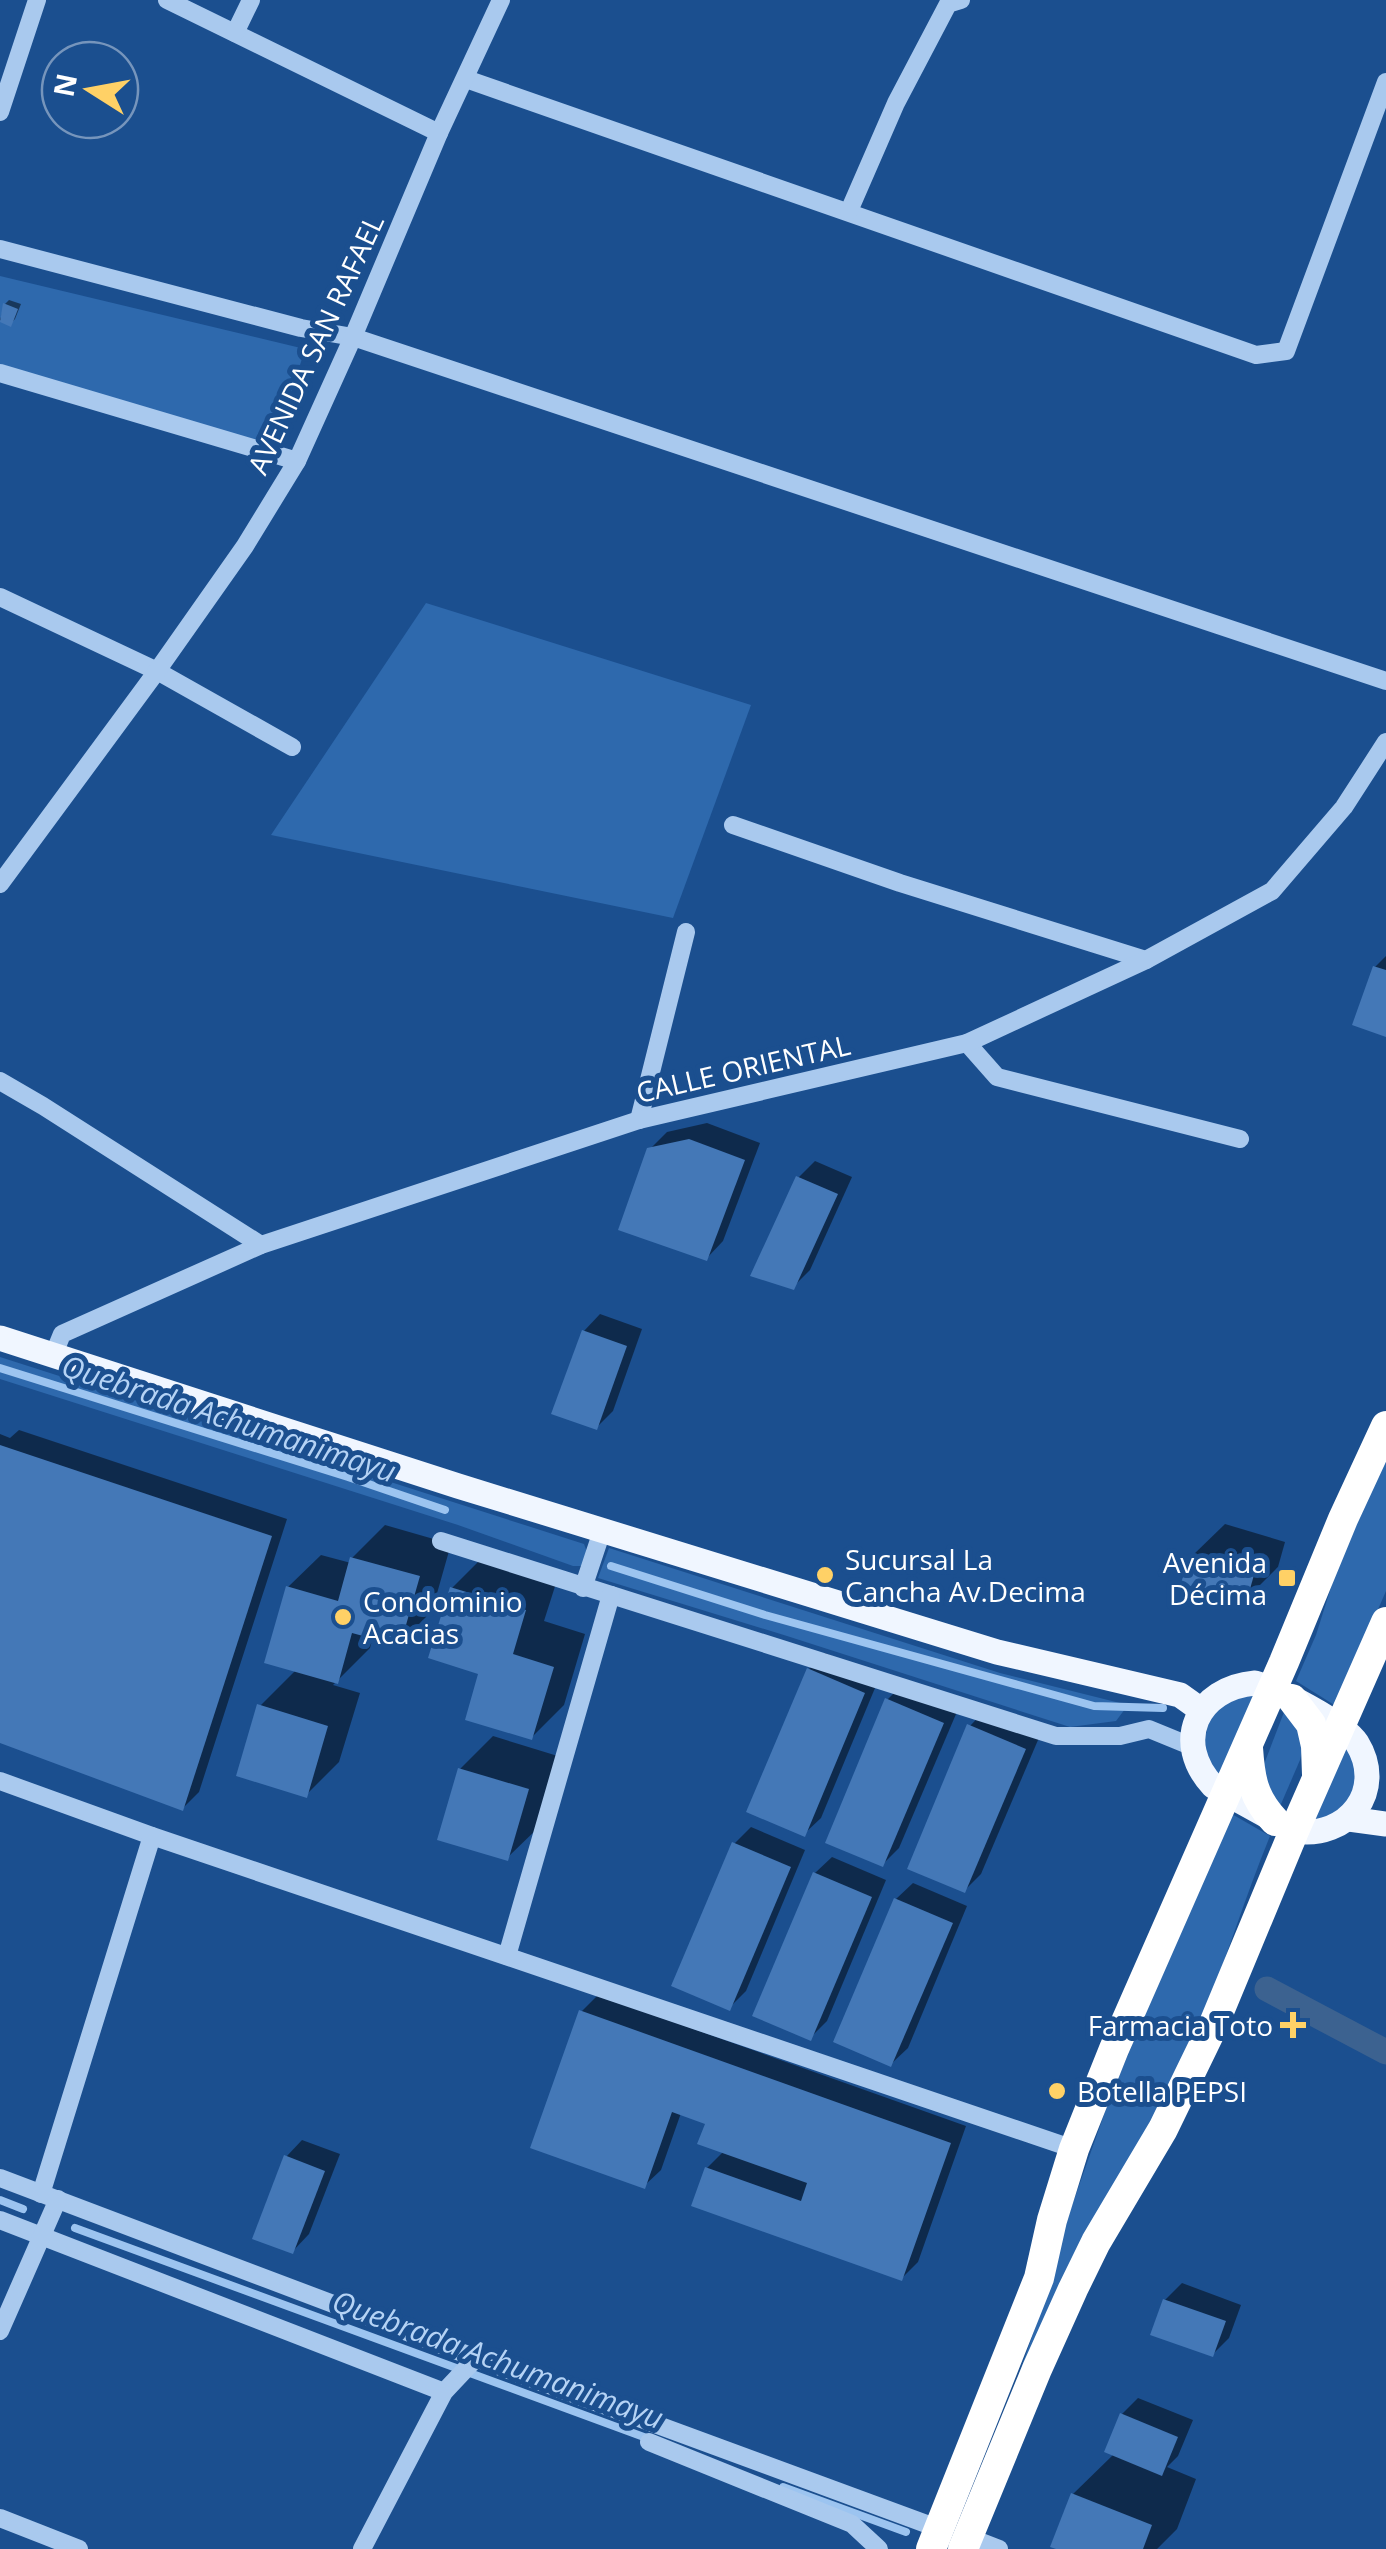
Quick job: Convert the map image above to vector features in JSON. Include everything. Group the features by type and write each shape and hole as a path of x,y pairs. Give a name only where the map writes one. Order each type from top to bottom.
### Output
{"highway":[{"path":"951,2541 1039,2278 1074,2148 1247,1744 1282,1693 1342,1519 1386,1426"},
{"path":"951,2541 1096,2242 1163,2129 1212,2026 1284,1826 1317,1778 1386,1622"},
{"path":"1282,1693 1311,1724 1317,1778"},
{"path":"1247,1744 1255,1792 1262,1807 1284,1826"}],"main road":[{"path":"0,1338 602,1531 997,1652 1180,1695 1202,1710"},
{"path":"1255,1683 1282,1693 1340,1726 1354,1738 1377,1774 1360,1805 1337,1828 1308,1834 1284,1826 1213,1786 1196,1762 1193,1732 1202,1710 1221,1691 1237,1684 1255,1683"},
{"path":"1349,1818 1386,1824"}],"street":[{"path":"0,112 37,0"},
{"path":"168,0 439,133"},
{"path":"235,33 251,0"},
{"name":"AVENIDA SAN RAFAEL","path":"0,884 245,546 296,461 501,0"},
{"path":"849,211 896,102 949,1"},
{"path":"466,79 1256,355 1286,352 1386,82"},
{"path":"0,249 302,328 354,336 1386,681"},
{"path":"0,374 296,461"},
{"path":"0,597 157,671 292,748"},
{"name":"CALLE ORIENTAL","path":"52,1356 62,1334 261,1245 639,1120 967,1043 1146,960 1272,891 1344,808 1386,742"},
{"path":"733,825 900,883 1146,960"},
{"path":"639,1120 686,932"},
{"path":"967,1043 998,1077 1240,1139"},
{"path":"0,1081 261,1245"},
{"path":"583,1588 602,1531"},
{"path":"440,1541 1056,1736 1120,1736 1148,1730 1193,1747"},
{"path":"507,1956 611,1595"},
{"path":"0,1781 1074,2148"},
{"path":"0,2331 43,2237 50,2196 152,1836"},
{"path":"0,2178 951,2541 998,2549"},
{"path":"0,2220 450,2386"},
{"path":"362,2549 450,2386 474,2360"},
{"path":"649,2442 852,2524 879,2549"},
{"path":"0,2518 78,2549"}],"shaded area":[{"path":"0,276 305,349 280,429 262,455 0,377"},
{"path":"426,603 751,705 673,918 271,835"},
{"path":"0,1357 584,1544 587,1552 582,1566 573,1566 458,1525 0,1379"},
{"path":"1386,1455 1386,1591 1336,1706 1296,1681"},
{"path":"609,1548 1000,1673 1128,1705 1116,1721 1070,1727 598,1578"},
{"path":"1255,1692 1219,1776 1206,1754 1209,1721 1218,1707"},
{"path":"1286,1707 1304,1743 1278,1811 1261,1772"},
{"path":"1345,1744 1357,1765 1351,1804 1310,1826"},
{"path":"1230,1813 1270,1836 1211,1998 1008,2405 1111,2095"}],"building":[{"path":"3,303 18,309 11,327 0,322"},
{"path":"1373,966 1386,970 1386,1037 1352,1025"},
{"path":"689,1139 745,1160 707,1261 618,1230 647,1148"},
{"path":"796,1176 838,1194 794,1290 750,1276"},
{"path":"582,1330 627,1346 597,1430 551,1414"},
{"path":"0,1445 272,1536 183,1811 0,1743"},
{"path":"1190,1555 1254,1575 1246,1603 1181,1583"},
{"name":"Condominio Acacias","path":"350,1557 420,1576 400,1646 352,1633 338,1684 264,1663 286,1586 338,1601"},
{"name":"Condominio Acacias","path":"450,1587 526,1610 513,1654 554,1667 532,1740 465,1720 478,1674 428,1658"},
{"path":"807,1668 865,1693 805,1837 746,1812"},
{"path":"885,1698 944,1723 883,1867 825,1843"},
{"path":"257,1704 328,1726 307,1798 236,1776"},
{"path":"967,1724 1026,1749 965,1893 907,1869"},
{"path":"458,1768 529,1789 508,1861 437,1840"},
{"path":"732,1842 791,1867 730,2011 671,1986"},
{"path":"813,1872 872,1897 811,2041 752,2016"},
{"path":"894,1898 953,1923 891,2067 833,2042"},
{"path":"579,2010 951,2143 902,2281 691,2206 705,2167 801,2201 807,2183 697,2144 705,2124 672,2112 645,2189 530,2148"},
{"path":"284,2155 325,2171 293,2254 252,2239"},
{"path":"1163,2299 1226,2321 1213,2357 1150,2335"},
{"path":"1120,2413 1178,2437 1162,2476 1104,2452"},
{"path":"1071,2493 1152,2525 1143,2549 1050,2547"}],"waterway":[{"name":"Quebrada Achumanimayu","path":"0,1368 445,1510"},
{"name":"Quebrada Achumanimayu","path":"611,1566 765,1615 1094,1706 1163,1708"},
{"path":"1267,1989 1386,2052"},
{"name":"Quebrada Achumanimayu","path":"0,2200 23,2209"},
{"name":"Quebrada Achumanimayu","path":"75,2228 652,2440"},
{"name":"Quebrada Achumanimayu","path":"783,2487 906,2532"}],"place":[{"name":"Sucursal La Cancha Av.Decima","path":"825,1575"},
{"name":"Avenida Décima","path":"1287,1578"},
{"name":"Condominio Acacias","path":"343,1617"},
{"name":"Farmacia Toto","path":"1293,2025"},
{"name":"Botella PEPSI","path":"1057,2091"}]}
